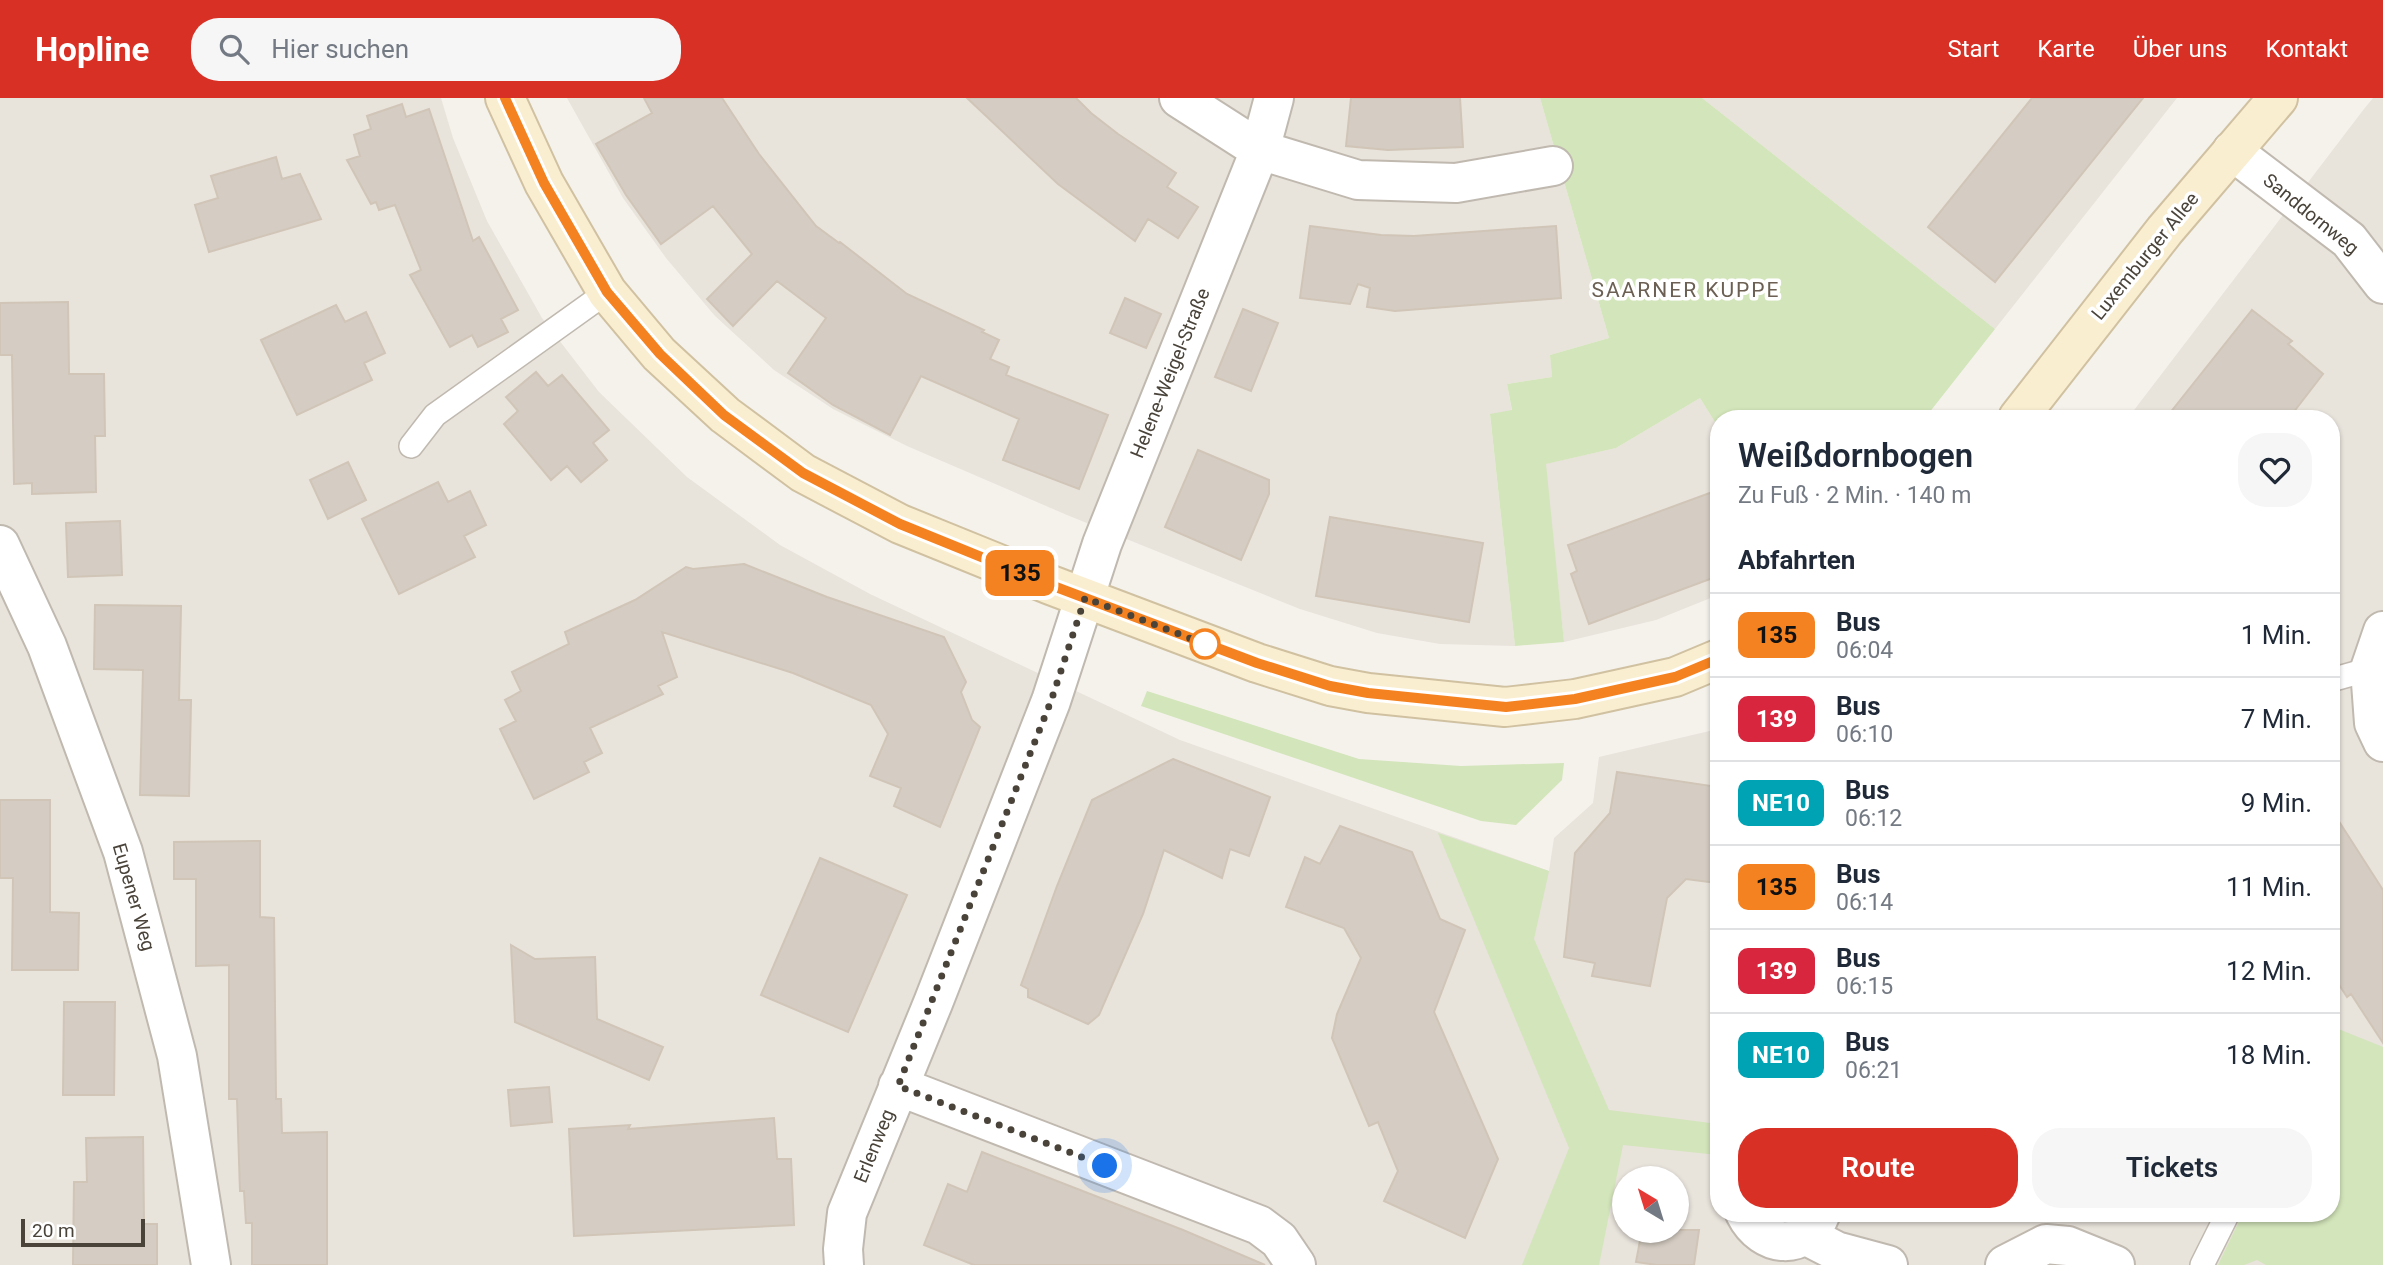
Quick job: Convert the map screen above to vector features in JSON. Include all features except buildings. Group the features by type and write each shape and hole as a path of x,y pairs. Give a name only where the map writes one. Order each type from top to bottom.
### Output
{"street":[{"path":"505,98 544,183 607,292 660,354 715,406 803,473 900,524 1257,663 1330,686 1368,693 1506,707 1575,699 1675,677 1710,662"},
{"path":"1179,98 1259,150 1358,180 1456,183 1553,166"},
{"name":"Helene-Weigel-Straße","path":"1085,598 1102,544 1259,150 1274,98"},
{"name":"Luxemburger Allee","path":"2024,410 2165,230 2278,98"},
{"name":"Sanddornweg","path":"2232,151 2349,240 2383,284"},
{"name":"Eupener Weg","path":"0,545 47,646 123,852 177,1056 211,1265"},
{"name":"Erlenweg","path":"844,1265 847,1213 1051,701 1085,598"},
{"path":"2383,631 2370,669 2374,723 2383,741"},
{"path":"898,1086 1259,1226 1279,1240 1296,1265"},
{"path":"1750,1222 1762,1235 1776,1241 1791,1240 1813,1224 1836,1251 1888,1265"},
{"path":"2005,1265 2046,1244 2068,1246 2115,1265"}],"lane":[{"path":"411,446 435,415 607,292"},
{"path":"2340,677 2370,669"},
{"path":"2202,1265 2224,1222"}],"shaded area":[{"path":"0,98 441,98 453,138 487,221 542,318 599,392 687,477 780,545 870,594 1180,740 1549,871 1554,838 1593,803 1599,757 1710,731 1710,1222 2340,1222 2340,410 2134,410 2364,109 2373,98 2383,98 2383,1265 0,1265"},
{"path":"567,98 1540,98 1609,338 1550,355 1552,377 1507,384 1512,411 1490,415 1515,646 1440,644 1377,633 1300,609 1067,515 907,446 833,409 774,370 715,316 666,258 623,198"},
{"path":"1702,98 2177,98 1995,329"},
{"path":"1700,398 1710,414 1710,598 1656,620 1564,642 1545,464 1616,448"}],"green space":[{"path":"1540,98 1702,98 1995,329 1931,410 1710,410 1710,414 1700,398 1616,448 1546,464 1564,642 1515,646 1490,414 1512,410 1507,384 1552,377 1550,355 1609,338"},
{"path":"1147,691 1359,759 1461,766 1564,763 1562,780 1516,825 1481,821 1141,706"},
{"path":"1438,833 1549,871 1534,939 1609,1110 1710,1123 1710,1154 1623,1145 1619,1166 1612,1166 1612,1200 1599,1265 1522,1265 1569,1148"},
{"path":"2340,1030 2383,1047 2383,1265 2266,1265 2257,1260 2244,1265 2218,1265 2239,1222 2340,1222"}],"bus line":[{"name":"135","path":"505,98 544,183 607,292 660,354 724,415 803,473 900,524 1048,584 1257,663 1330,686 1368,693 1506,707 1575,699 1675,677 1710,662"}],"district":[{"name":"SAARNER KUPPE","path":"1686,290"}],"route":[{"path":"1105,1166 898,1086 1051,701 1085,598 1205,644"}]}
